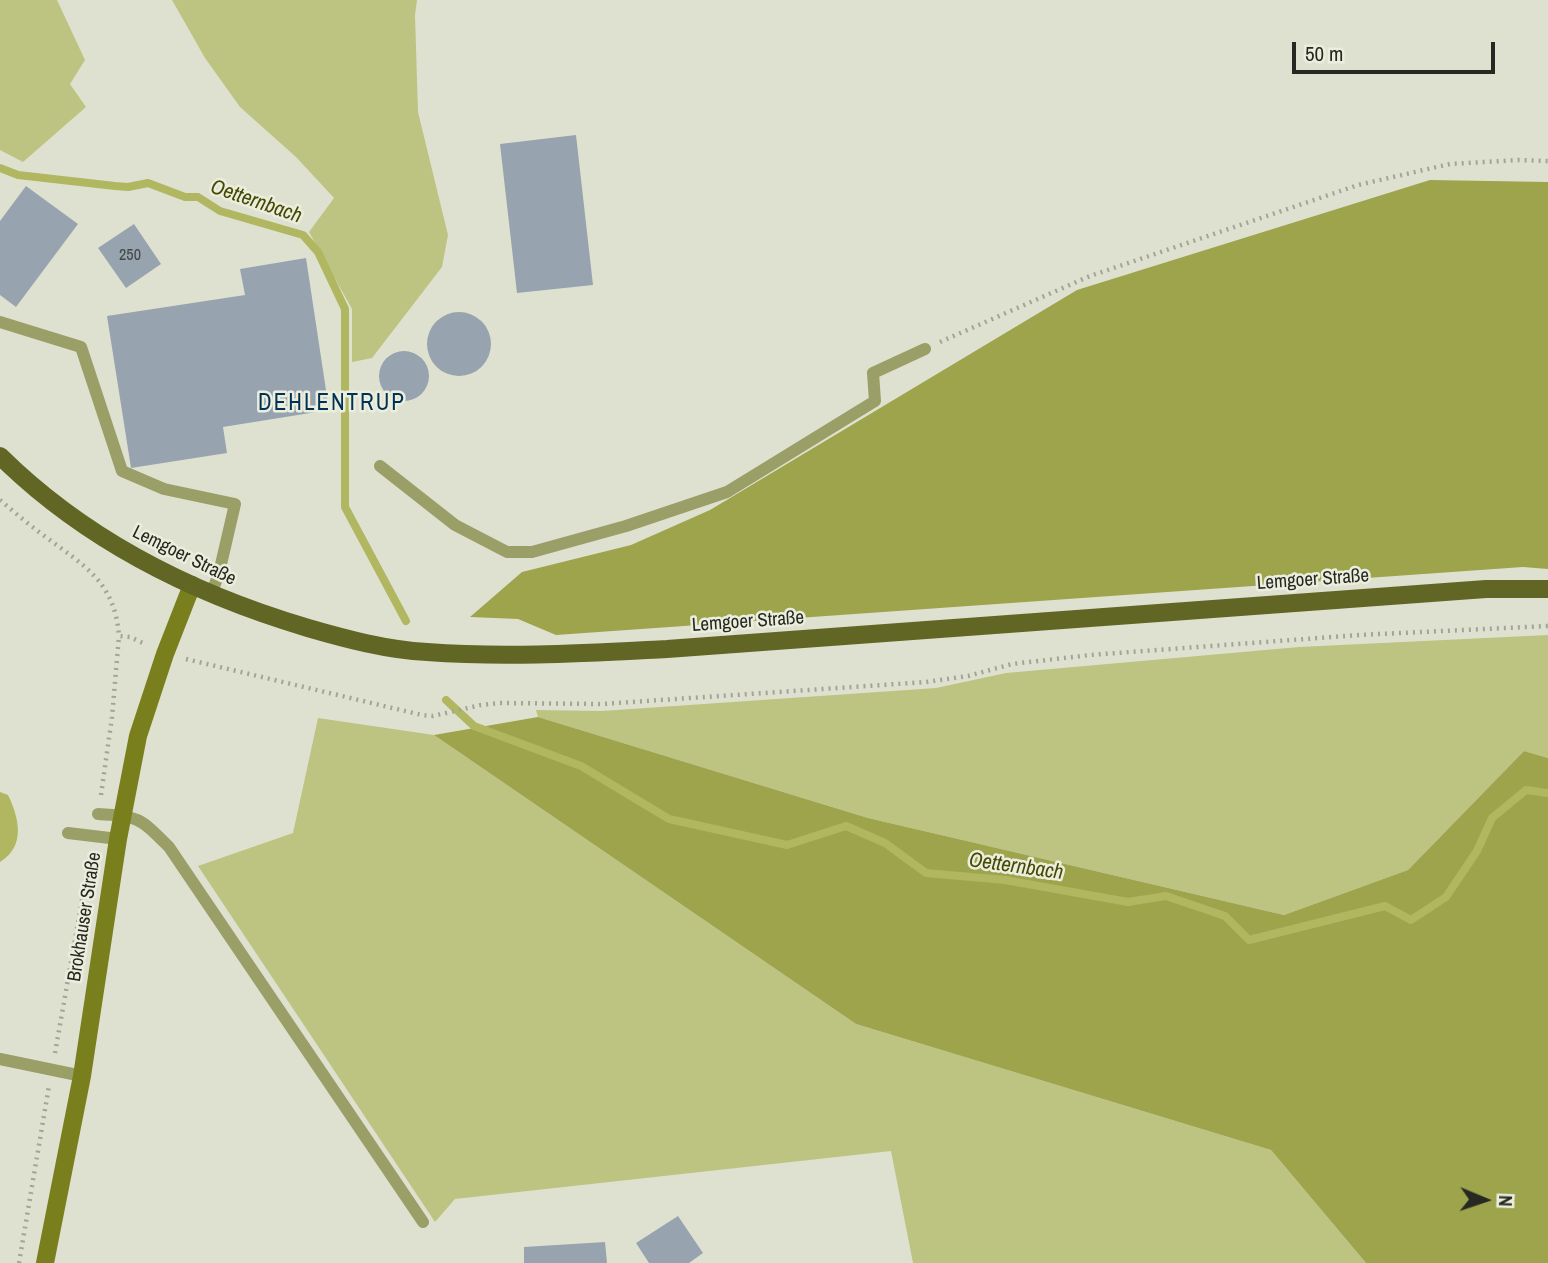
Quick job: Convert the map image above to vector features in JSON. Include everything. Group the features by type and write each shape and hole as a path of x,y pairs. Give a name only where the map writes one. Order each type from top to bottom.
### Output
{"main road":[{"name":"Lemgoer Straße","path":"0,456 21,477 86,528 148,565 211,595 333,635 426,652 521,653 667,649 1472,589 1548,589"}],"street":[{"name":"Brokhauser Straße","path":"45,1263 82,1076 118,839 138,736 165,654 192,585"}],"lane":[{"path":"0,322 81,347 122,471 164,489 234,504 219,573 211,595"},
{"path":"380,466 455,525 507,552 532,552 626,526 727,492 875,401 873,373 925,349"},
{"path":"98,814 124,815 143,821 169,847 423,1222"},
{"path":"68,832 118,839"},
{"path":"0,1059 82,1076"}],"path":[{"path":"925,349 1090,275 1358,185 1450,164 1548,161"},
{"path":"0,500 96,576 110,596 118,618 112,717 98,814"},
{"path":"119,636 130,637 165,654 433,716 500,703 603,704 926,682 968,676 1012,664 1090,655 1359,635 1548,626"},
{"path":"19,1263 94,836"}],"shaded area":[{"path":"0,0 57,0 85,60 70,84 86,107 23,162 0,150"},
{"path":"172,0 417,0 415,15 418,112 448,235 442,267 372,358 352,362 352,309 309,232 334,198 296,157 240,107 205,58"},
{"path":"1430,180 1548,182 1548,569 1523,567 556,635 518,619 470,617 522,572 631,545 710,510 1077,290"},
{"path":"1548,635 1548,758 1524,751 1408,870 1284,915 868,818 538,717 536,710 602,711 936,688 1006,673 1299,647"},
{"path":"538,717 868,818 1284,915 1408,870 1524,751 1548,758 1548,1263 1366,1263 1271,1150 856,1024 434,735"},
{"path":"318,718 434,735 856,1024 1271,1150 1366,1263 913,1263 891,1151 455,1199 435,1222 198,866 293,833"},
{"path":"0,792 8,795 18,831 14,848 0,862"}],"building":[{"path":"576,135 593,285 517,293 500,144"},
{"path":"26,186 78,224 16,307 0,295 0,221"},
{"path":"134,224 161,264 126,288 98,248"},
{"path":"306,258 329,410 223,427 227,453 131,468 107,316 245,295 240,269"},
{"path":"453,312 465,312 482,321 489,332 489,356 482,367 465,376 453,376 441,371 432,362 427,350 427,338 432,326 441,317"},
{"path":"404,351 422,358 429,376 422,394 404,401 386,394 379,376 386,358"},
{"path":"678,1216 703,1253 689,1263 649,1263 636,1243"},
{"path":"605,1242 607,1263 524,1263 524,1247"}],"waterway":[{"name":"Oetternbach","path":"0,168 18,175 115,186 128,187 148,183 185,197 198,197 220,211 303,235 318,252 345,309 345,507 406,621"},
{"name":"Oetternbach","path":"446,700 474,726 581,766 669,819 787,845 846,826 885,843 926,873 1005,880 1128,902 1166,896 1225,916 1249,940 1385,906 1411,920 1446,897 1477,851 1492,818 1526,790 1548,793"}],"district":[{"name":"DEHLENTRUP","path":"332,404"}]}
